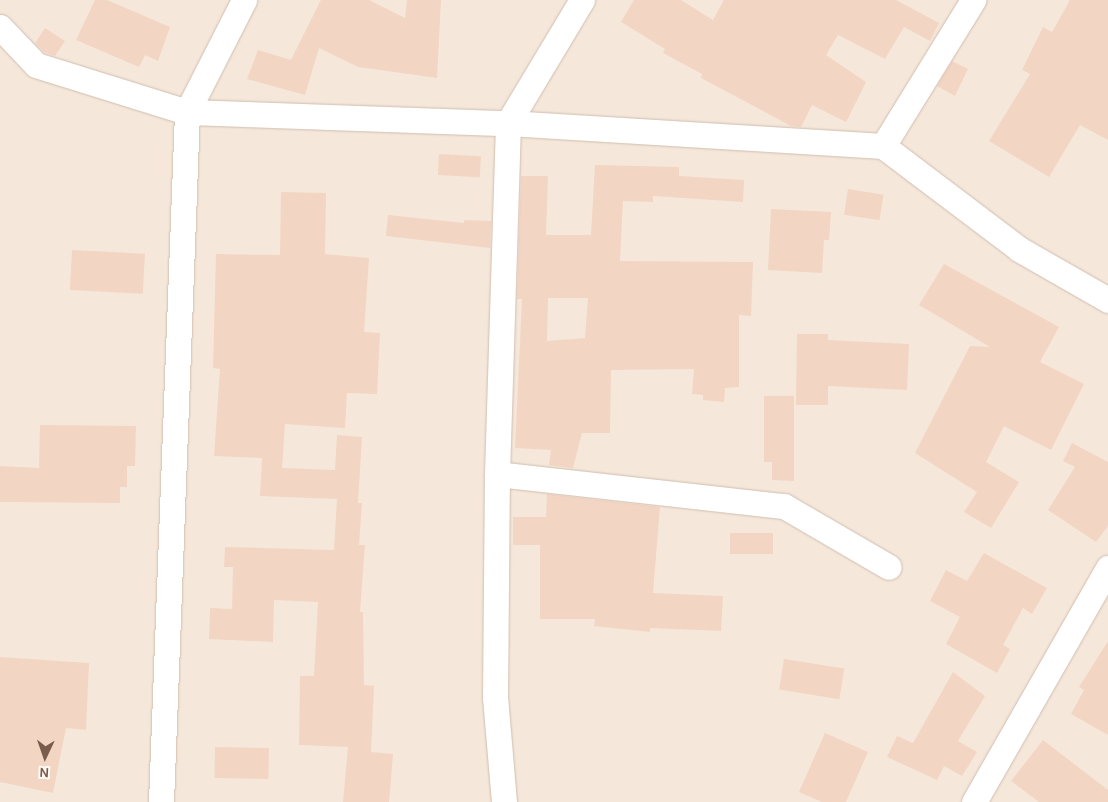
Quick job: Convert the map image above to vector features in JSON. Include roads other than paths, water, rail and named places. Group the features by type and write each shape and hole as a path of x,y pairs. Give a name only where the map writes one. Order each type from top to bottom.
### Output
{"street":[{"path":"161,802 187,112 244,0"},
{"path":"504,802 496,698 497,474 508,123 582,0"},
{"path":"883,146 973,0"},
{"path":"0,27 36,65 187,112 508,123 883,146 1019,249 1108,300"},
{"path":"497,474 784,506 889,567"},
{"path":"974,802 1108,568"}]}
